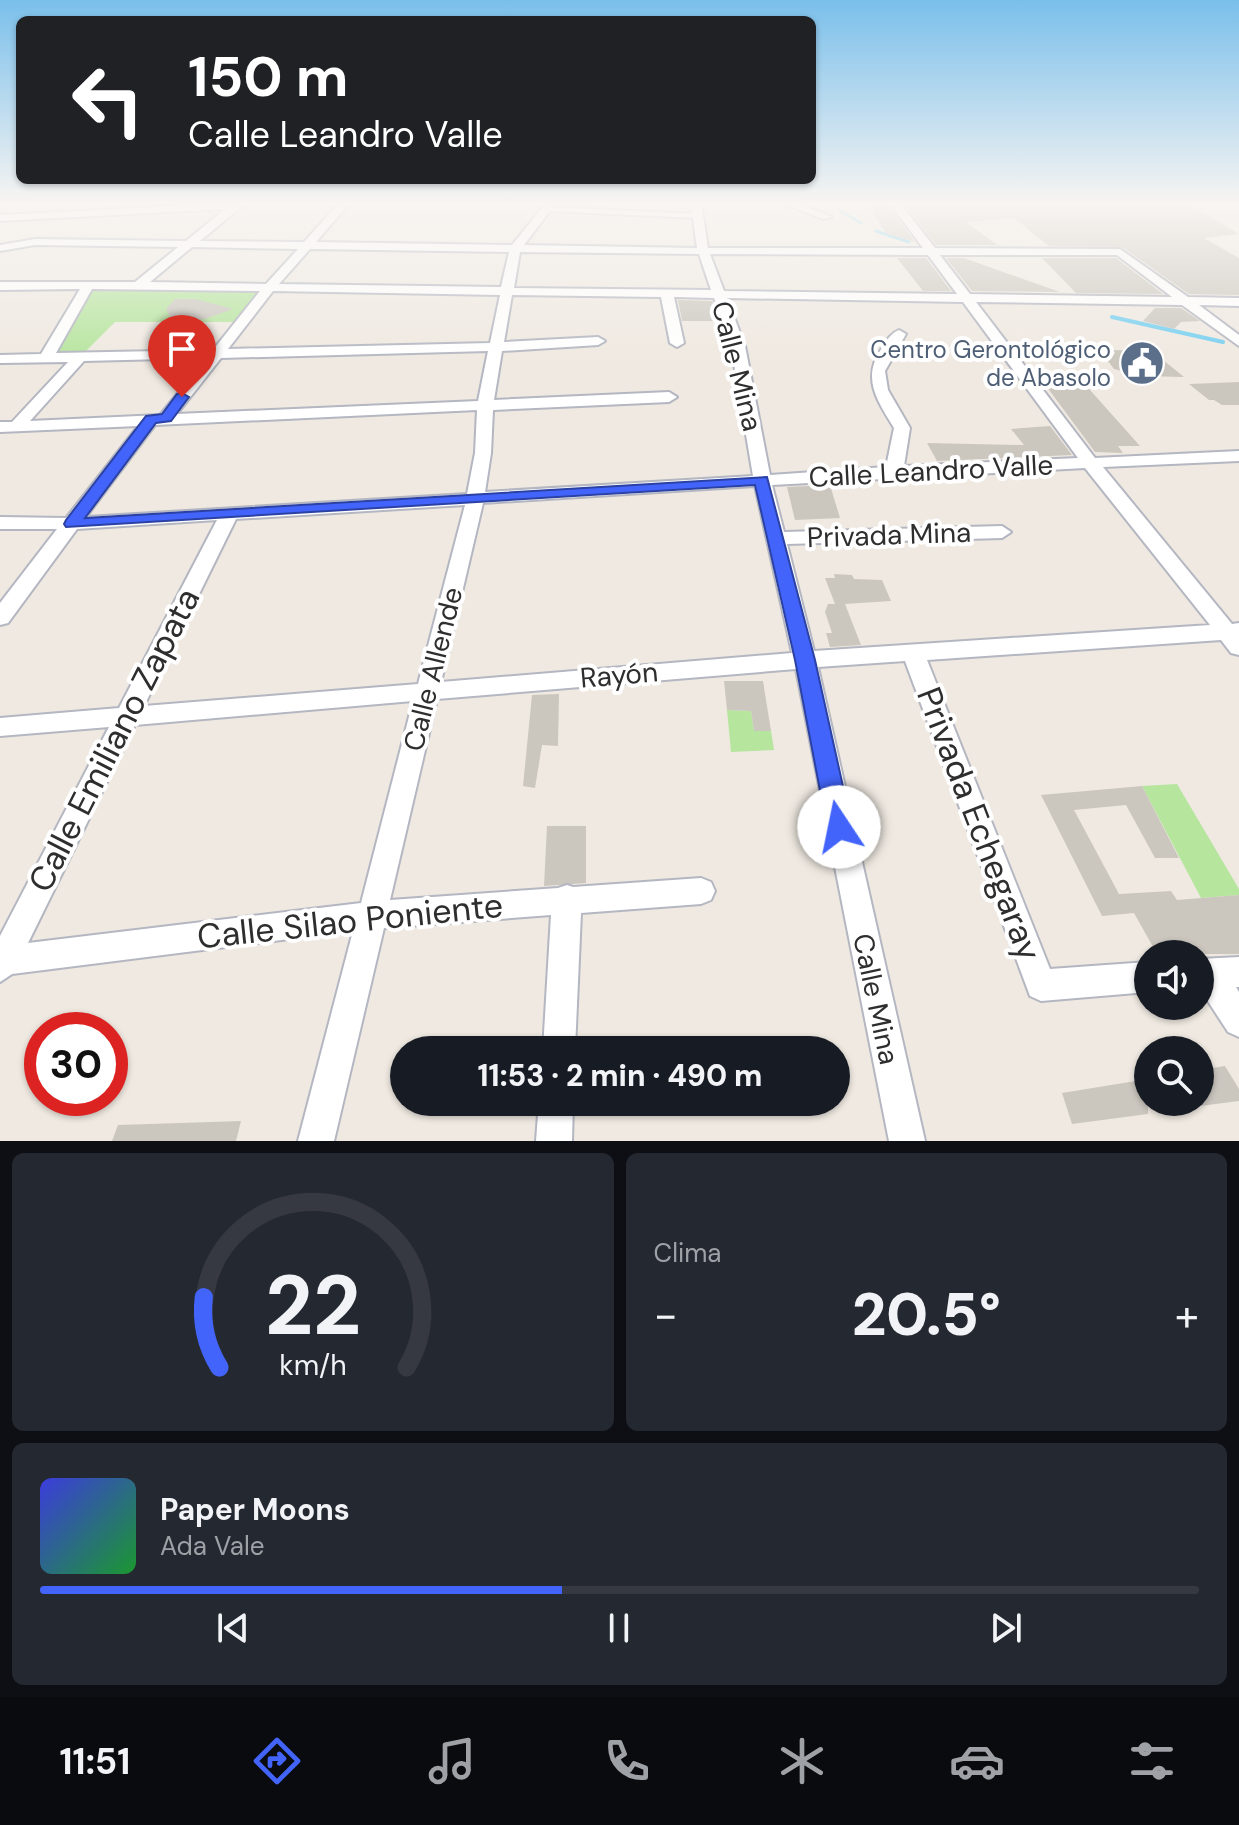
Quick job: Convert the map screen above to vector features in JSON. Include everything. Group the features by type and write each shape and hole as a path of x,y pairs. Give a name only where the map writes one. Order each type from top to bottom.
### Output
{"street":[{"path":"135,288 174,256"},
{"path":"0,618 72,524 295,256"},
{"name":"Calle Allende","path":"316,1141 475,499 483,453 485,405 513,256"},
{"name":"Calle Mina","path":"705,256 738,346 762,480 805,660 907,1141"},
{"path":"932,256 1021,368 1090,463 1235,637"},
{"path":"1125,256 1239,342"},
{"path":"0,286 84,291"},
{"path":"0,299 135,288 1239,302"},
{"path":"46,358 84,291"},
{"path":"667,294 677,343"},
{"path":"894,472 902,428 880,388 875,371 880,357 899,334"},
{"path":"0,359 495,347 598,341"},
{"path":"8,426 80,357"},
{"path":"8,426 669,397"},
{"name":"Calle Leandro Valle","path":"0,523 72,524 894,472 1239,456"},
{"name":"Calle Emiliano Zapata","path":"1,963 229,515"},
{"name":"Privada Mina","path":"776,538 1002,532"},
{"name":"Rayón","path":"0,727 805,660 1235,637"},
{"name":"Privada Echegaray","path":"913,653 1041,985 1134,978"},
{"name":"Calle Silao Poniente","path":"1,963 372,915 567,898 701,891"},
{"path":"560,1036 567,898"},
{"path":"1216,973 1239,1021"},
{"path":"554,1141 555,1116"}],"green space":[{"path":"92,290 260,290 234,322 115,322 84,353 57,354"},
{"path":"727,710 751,711 754,731 771,731 774,750 731,752"},
{"path":"1177,784 1239,889 1239,895 1201,898 1142,786"}],"building":[{"path":"1135,256 1239,258 1239,295 1189,294"},
{"path":"897,258 926,258 951,291 923,291"},
{"path":"946,258 964,258 1060,292 972,291"},
{"path":"1042,258 1116,258 1163,294 1076,293"},
{"path":"175,299 196,299 233,309 205,319 181,322 171,318 166,309"},
{"path":"678,300 712,301 719,321 682,321"},
{"path":"1155,308 1181,308 1200,321 1181,322 1174,329 1143,321"},
{"name":"Centro Gerontológico de Abasolo","path":"1113,350 1152,351 1184,377 1143,376 1114,369 1108,361 1115,353"},
{"path":"1065,378 1071,386 1091,386 1090,390 1140,446 1118,446 1123,453 1095,452 1041,379"},
{"path":"1239,382 1239,405 1222,405 1209,400 1189,384"},
{"path":"1050,426 1072,455 937,461 927,443 1024,445 1011,429"},
{"path":"830,485 840,518 795,520 787,487"},
{"path":"834,574 852,575 854,579 882,580 891,601 845,604 861,645 830,647 826,633 832,633 825,612 828,604 835,604 825,578 835,578"},
{"path":"724,681 763,681 771,731 754,731 751,711 727,710"},
{"path":"559,694 558,746 542,745 535,788 523,786 532,695"},
{"path":"1142,786 1179,858 1155,858 1126,805 1074,810 1119,894 1171,891 1177,900 1239,895 1239,954 1214,954 1214,940 1149,940 1134,913 1102,916 1041,795"},
{"path":"547,826 586,826 586,883 544,886"},
{"path":"1225,1066 1239,1089 1239,1101 1214,1104 1214,1068"},
{"path":"1134,1081 1134,1116 1072,1124 1062,1093"},
{"path":"241,1121 236,1141 112,1141 118,1125"}],"waterway":[{"path":"1112,317 1223,342"}],"place":[{"name":"Centro Gerontológico de Abasolo","path":"1142,363"}],"route":[{"path":"182,397 166,418 151,419 72,524 762,480 805,660 839,827"}]}
